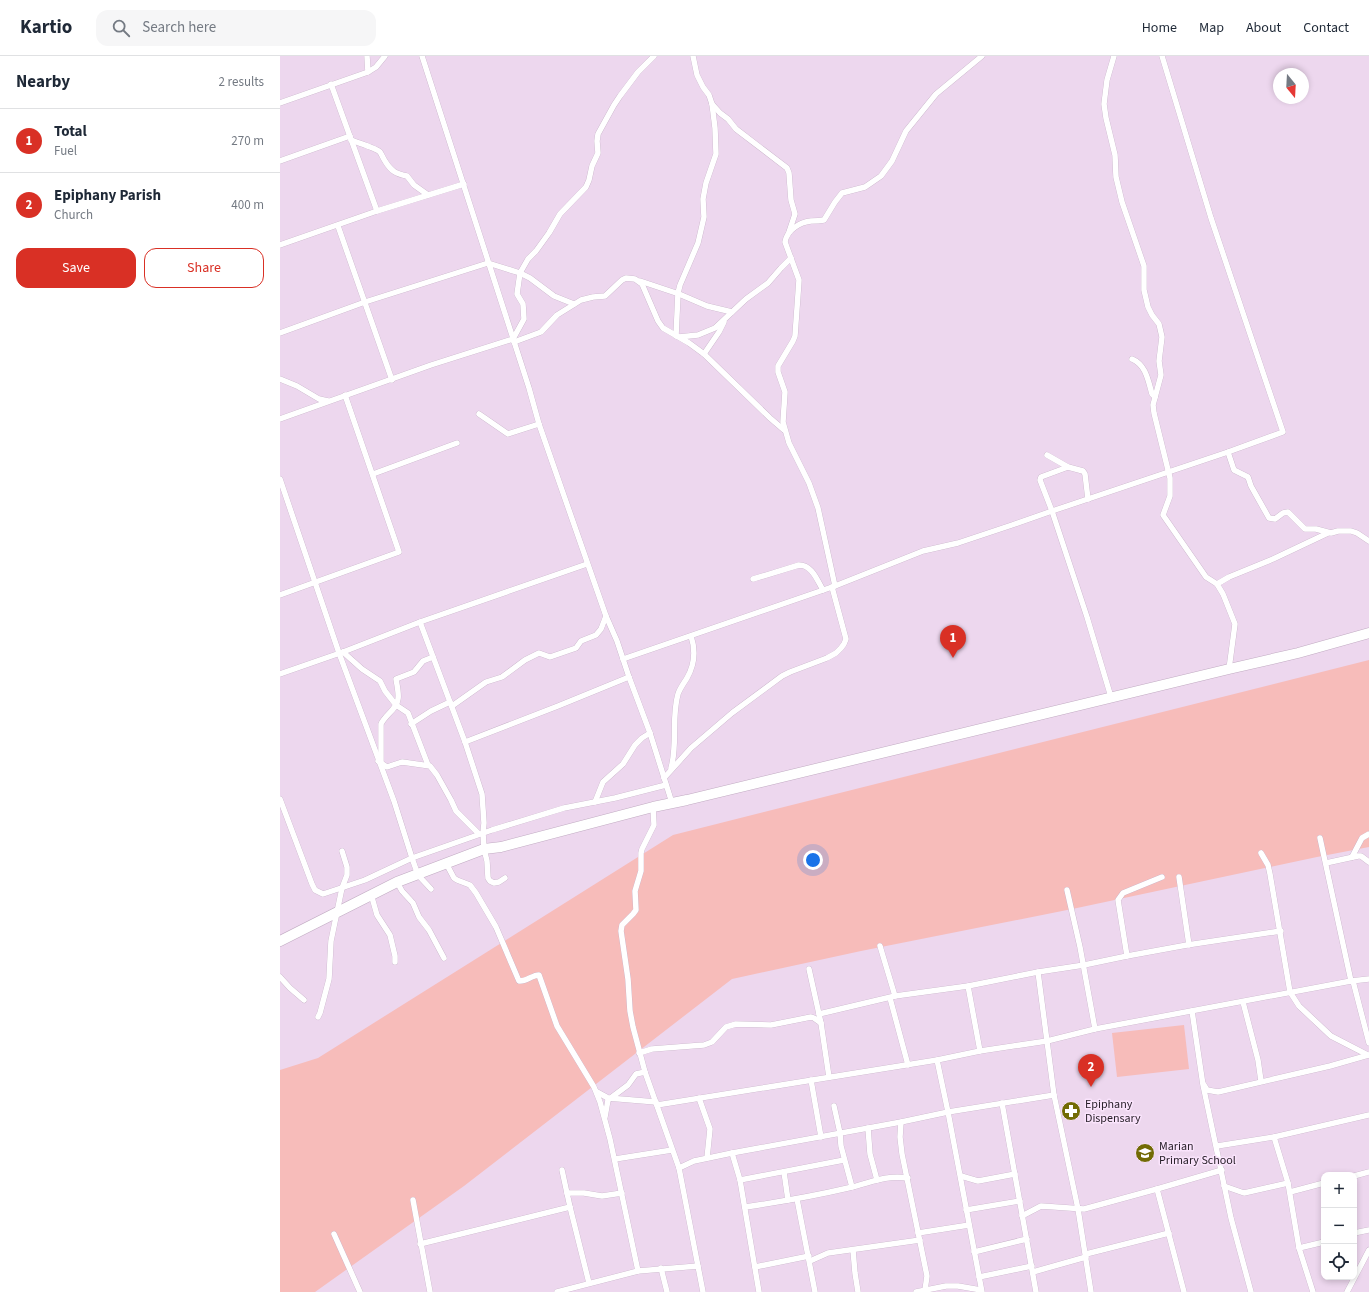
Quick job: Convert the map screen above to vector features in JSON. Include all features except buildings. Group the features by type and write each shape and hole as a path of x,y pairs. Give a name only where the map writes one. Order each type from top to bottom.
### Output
{"highway":[{"path":"280,941 371,894 484,849 501,847 653,807 1298,653 1369,633"}],"street":[{"path":"367,56 368,72"},
{"path":"280,103 368,72 376,67 385,56"},
{"path":"422,56 529,388 539,424 587,564 650,733 672,803"},
{"path":"514,341 524,319 523,304 517,294 520,273 528,259 549,233 560,214 586,187 592,166 598,153 598,134 620,96 642,68 654,56"},
{"path":"678,337 678,293 682,279 700,237 704,217 703,199 706,183 716,157 712,104 709,95 703,87 697,74 693,56"},
{"path":"789,232 800,224 810,221 824,220 842,193 865,187 881,176 892,161 906,132 936,94 982,56"},
{"path":"1114,56 1107,80 1104,104 1114,155 1116,177 1122,202 1144,266 1144,290 1148,307 1159,324 1161,331 1162,342 1159,361 1161,375 1153,405 1170,478 1170,496 1164,515 1206,576 1217,584 1223,594 1235,624 1229,669"},
{"path":"623,659 823,590 923,550 958,543 1283,432 1211,218 1162,56"},
{"path":"331,84 377,211"},
{"path":"664,778 691,748 720,723 772,683 790,672 827,658 842,648 846,639 818,508 810,483 784,430 782,415 785,392 778,372 778,366 794,341 799,280 785,242 795,214 791,200 789,173 787,168 738,131 712,104"},
{"path":"351,138 361,145 374,148 380,152 386,163 393,171 398,175 407,176 414,185 428,195"},
{"path":"280,161 351,138"},
{"path":"280,245 338,226 377,211 464,184"},
{"path":"338,226 392,380"},
{"path":"678,337 698,335 714,328 746,299 768,284 791,258"},
{"path":"280,333 365,302 488,263 520,273 530,278 554,296 574,304"},
{"path":"280,418 431,366 541,332 557,315 574,304 587,298 605,296 626,278 632,278 678,293 707,306 732,312"},
{"path":"638,280 642,284 658,321 663,328 704,354 784,430"},
{"path":"704,354 719,332 725,319"},
{"path":"1132,360 1139,363 1142,367 1152,394 1155,396"},
{"path":"280,379 297,386 319,399 328,401"},
{"path":"280,595 399,552 345,395"},
{"path":"479,414 508,434 539,424"},
{"path":"373,474 457,443"},
{"path":"1228,452 1234,470 1248,477 1251,486 1269,518 1275,519 1283,513 1288,512 1305,529 1316,529 1328,533"},
{"path":"1047,455 1068,467 1083,471 1088,499"},
{"path":"1068,467 1040,479 1087,617 1111,697"},
{"path":"280,479 315,582 394,801 418,875 431,889"},
{"path":"1217,584 1228,577 1273,559 1328,533 1338,531 1356,532 1369,541"},
{"path":"280,674 341,653 420,622 587,564"},
{"path":"753,579 794,567 803,566 809,568 823,590"},
{"path":"411,724 431,711 451,704 486,682 502,677 525,660 539,653 550,657 576,648 581,641 596,636 601,629 606,616"},
{"path":"420,622 465,742 482,796 484,823 481,834 487,861 487,876 490,881 497,883 505,878"},
{"path":"670,771 674,756 675,709 678,692 694,664 692,636"},
{"path":"341,653 380,681 385,691 396,705 408,713 428,765 437,775 456,811 481,834"},
{"path":"379,762 381,724 396,705 398,697 396,679 416,671 423,660 433,657"},
{"path":"465,742 629,677"},
{"path":"596,802 603,782 623,764 635,744 650,733"},
{"path":"379,762 388,767 402,762 428,765"},
{"path":"280,799 302,859 316,890 323,894 365,880 412,858 481,834 564,808 666,785"},
{"path":"653,807 654,825 641,853 641,871 635,891 636,910 622,925 621,931 630,994 630,1011 639,1053 679,1168 703,1292"},
{"path":"1352,857 1362,838 1369,834"},
{"path":"1320,838 1352,981 1369,1043"},
{"path":"318,1017 329,979 331,940 347,871 342,851"},
{"path":"1261,853 1268,865 1270,874 1281,931 1290,992 1300,1006 1331,1036 1368,1055"},
{"path":"1326,864 1360,856 1369,862"},
{"path":"446,863 454,878 470,885 476,893 496,928 519,981 539,975 557,1026 597,1092 615,1159 638,1271"},
{"path":"1127,956 1118,900 1123,894 1162,877"},
{"path":"1179,877 1189,945"},
{"path":"398,882 402,891 413,903 419,917 432,935 444,958"},
{"path":"1067,890 1084,965 1095,1029"},
{"path":"371,894 377,915 390,936 395,962"},
{"path":"819,1014 892,997 968,986 1189,945 1281,931"},
{"path":"880,946 908,1065"},
{"path":"810,969 821,1023 829,1077"},
{"path":"1038,972 1054,1094 1078,1209 1091,1292"},
{"path":"280,977 304,1000"},
{"path":"597,1092 610,1098 656,1103 699,1098 908,1065 980,1051 1047,1041 1095,1029 1290,992 1369,979"},
{"path":"968,986 980,1051"},
{"path":"1243,1002 1258,1060 1261,1081"},
{"path":"1192,1011 1203,1085 1222,1170 1224,1186 1234,1232 1252,1292"},
{"path":"639,1053 652,1050 704,1045 712,1042 726,1027 736,1024 771,1025 811,1017 821,1023"},
{"path":"1203,1085 1207,1090 1218,1092 1330,1066 1368,1055"},
{"path":"921,1291 954,1286 982,1291 961,1176 937,1060"},
{"path":"604,1120 607,1102 610,1098 628,1085 636,1074 645,1072"},
{"path":"811,1080 820,1136"},
{"path":"679,1168 689,1163 732,1153 948,1112 1054,1094"},
{"path":"699,1098 710,1129 707,1158"},
{"path":"1002,1103 1036,1292"},
{"path":"834,1106 844,1160 852,1187"},
{"path":"1217,1146 1274,1137 1369,1115"},
{"path":"901,1122 901,1145 927,1276 927,1282 921,1291"},
{"path":"868,1128 870,1154 877,1180"},
{"path":"1274,1137 1288,1183 1299,1248 1314,1292"},
{"path":"615,1159 672,1150"},
{"path":"732,1153 740,1180 759,1292"},
{"path":"740,1180 844,1160"},
{"path":"562,1170 589,1283"},
{"path":"1022,1216 1041,1206 1078,1209 1157,1189 1222,1170"},
{"path":"784,1172 788,1200"},
{"path":"1357,1175 1369,1172"},
{"path":"961,1176 978,1181 1015,1174"},
{"path":"745,1207 797,1199 894,1176 908,1178"},
{"path":"1224,1186 1244,1193 1288,1183"},
{"path":"1290,1192 1321,1184"},
{"path":"1157,1189 1184,1292"},
{"path":"567,1193 584,1193 602,1196 622,1193"},
{"path":"797,1199 815,1292"},
{"path":"413,1200 430,1292"},
{"path":"966,1210 1020,1201"},
{"path":"420,1244 570,1207"},
{"path":"918,1233 969,1225"},
{"path":"1357,1232 1369,1230"},
{"path":"979,1277 1033,1269 1168,1233"},
{"path":"334,1234 360,1292"},
{"path":"974,1252 1027,1239"},
{"path":"755,1267 809,1258 828,1253 920,1240"},
{"path":"1299,1248 1321,1243"},
{"path":"853,1250 858,1292"},
{"path":"1347,1292 1369,1250"},
{"path":"557,1292 638,1271 698,1266"},
{"path":"661,1268 667,1292"}],"shaded area":[{"path":"1369,660 1369,847 861,951 732,979 464,1186 315,1292 280,1292 280,1070 318,1058 673,835"},
{"path":"1184,1025 1189,1069 1117,1077 1112,1033"}],"place":[{"name":"Total","path":"953,658"},
{"name":"Epiphany Parish","path":"1091,1087"},
{"name":"Epiphany Dispensary","path":"1071,1111"},
{"name":"Marian Primary School","path":"1145,1153"}]}
